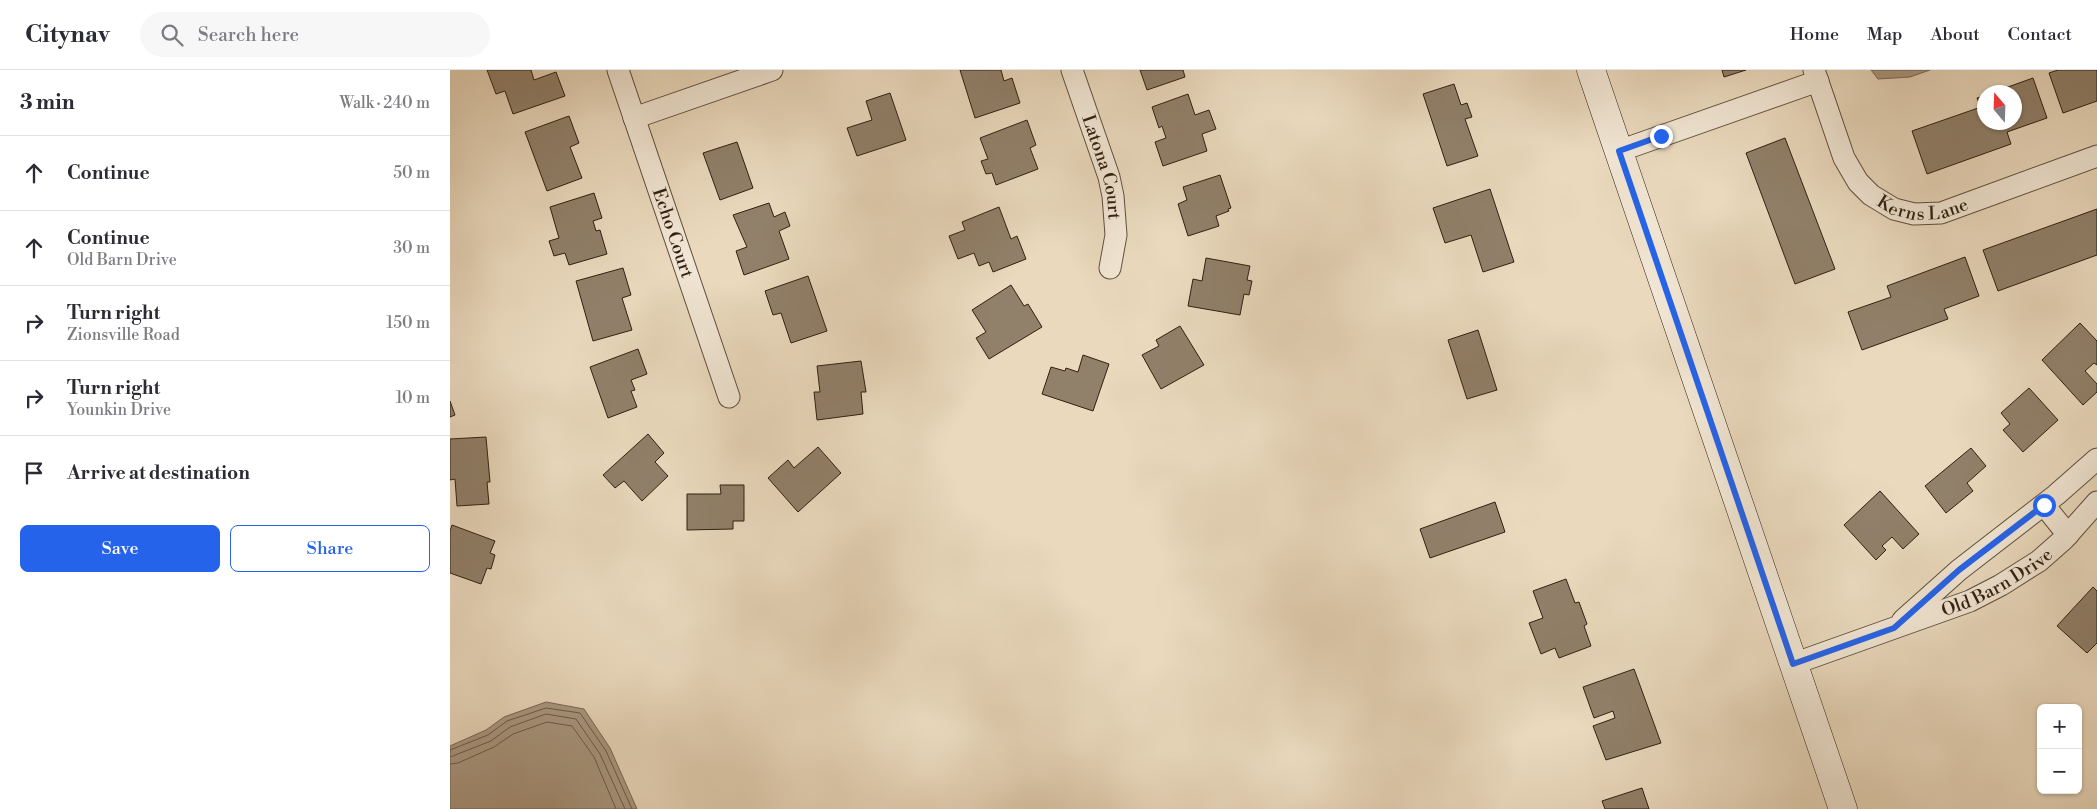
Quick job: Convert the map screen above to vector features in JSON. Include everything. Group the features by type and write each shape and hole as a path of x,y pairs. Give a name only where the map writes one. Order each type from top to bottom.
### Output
{"street":[{"name":"Echo Court","path":"618,70 729,397"},
{"path":"634,118 772,70"},
{"name":"Latona Court","path":"1072,70 1114,196 1116,235 1110,268"},
{"path":"1591,70 1843,809"},
{"path":"1619,151 1816,76"},
{"name":"Kerns Lane","path":"1816,76 1849,169 1858,182 1871,195 1887,206 1903,212 1914,214 1941,213 2097,156"},
{"path":"1894,628 1959,570 2044,505 2097,460"},
{"name":"Old Barn Drive","path":"1793,664 1970,601 2001,585 2039,561 2068,535 2097,502"},
{"path":"2044,505 2068,535"}],"water":[{"path":"1871,70 1930,70 1910,77 1878,79"},
{"path":"546,702 584,709 610,748 637,809 450,809 450,746 486,730 504,717"}],"building":[{"path":"487,70 531,70 534,80 556,72 565,96 513,114 505,91 496,94"},
{"path":"960,70 1001,70 1004,81 1012,78 1020,103 975,118"},
{"path":"1140,70 1183,70 1185,77 1147,90"},
{"path":"1722,70 1746,70 1724,77"},
{"path":"2058,70 2097,70 2097,101 2063,113 2049,73"},
{"path":"2033,78 2047,118 2022,127 2022,85 2014,85"},
{"path":"1454,84 1461,105 1467,103 1472,117 1465,119 1478,156 1447,166 1423,94"},
{"path":"890,93 906,140 857,156 847,128 872,120 866,101"},
{"path":"1188,94 1195,115 1209,110 1216,129 1202,134 1207,151 1163,166 1155,142 1166,138 1162,126 1159,128 1152,107"},
{"path":"1977,108 1977,130 2013,130 2007,132 2011,144 1927,174 1912,131"},
{"path":"569,116 579,143 570,147 582,178 547,191 525,132"},
{"path":"1027,120 1036,145 1030,148 1038,169 996,185 992,173 986,174 981,161 988,159 980,138"},
{"path":"1785,138 1835,269 1795,284 1746,153"},
{"path":"737,142 753,188 720,200 703,153"},
{"path":"1220,175 1231,208 1228,209 1229,211 1216,216 1219,226 1188,236 1178,204 1187,200 1183,187"},
{"path":"1490,189 1514,262 1483,272 1471,235 1445,243 1433,208"},
{"path":"594,193 602,218 593,221 596,231 600,230 607,254 569,265 565,253 554,256 549,241 559,238 550,207"},
{"path":"769,203 774,217 785,212 790,226 779,231 789,259 744,275 736,251 747,247 733,215"},
{"path":"999,207 1011,239 1017,236 1026,259 993,272 989,262 979,266 974,253 958,259 949,236 965,230 962,222"},
{"path":"2097,209 2097,255 1998,291 1983,250"},
{"path":"1965,257 1979,296 1944,309 1948,319 1862,350 1848,312 1891,297 1887,286"},
{"path":"1206,258 1250,266 1247,280 1252,281 1249,295 1244,294 1240,315 1188,306 1193,279 1202,281"},
{"path":"623,268 631,295 622,298 632,330 593,341 576,281"},
{"path":"808,276 827,331 791,343 781,313 773,315 765,291"},
{"path":"1011,285 1024,306 1028,304 1042,327 989,359 976,338 986,332 972,310"},
{"path":"2080,323 2097,341 2097,365 2094,363 2085,371 2097,384 2097,392 2083,405 2042,360"},
{"path":"1180,326 1204,365 1161,389 1142,355 1159,346 1156,340"},
{"path":"1478,330 1497,390 1467,399 1448,340"},
{"path":"638,349 647,374 631,380 635,390 631,391 637,407 608,418 590,367"},
{"path":"1083,355 1109,364 1093,411 1042,394 1051,367 1065,371 1066,368 1078,372"},
{"path":"861,361 866,392 861,392 863,414 817,420 814,392 820,392 817,366"},
{"path":"2029,388 2058,420 2023,452 2003,430 2010,424 2001,413"},
{"path":"450,401 455,415 450,417"},
{"path":"648,434 664,453 655,462 668,476 642,501 624,481 615,488 603,475"},
{"path":"486,437 490,482 487,482 489,504 457,506 455,479 450,480 450,439"},
{"path":"818,447 841,473 798,512 768,478 788,460 794,468"},
{"path":"1971,448 1986,466 1967,483 1973,491 1946,513 1925,486"},
{"path":"720,485 744,485 744,521 733,521 733,529 687,530 687,494 721,494"},
{"path":"1880,491 1919,534 1903,549 1892,537 1882,546 1886,550 1876,560 1844,525"},
{"path":"1495,502 1505,532 1430,558 1420,529"},
{"path":"452,525 495,541 490,553 495,555 491,569 487,568 481,584 450,573 450,531"},
{"path":"1566,579 1575,603 1579,602 1587,624 1584,626 1591,646 1559,658 1555,648 1541,654 1529,623 1543,618 1533,591"},
{"path":"2093,587 2097,591 2097,643 2087,653 2057,626"},
{"path":"1634,669 1661,743 1606,760 1593,726 1615,718 1613,711 1594,718 1583,687"},
{"path":"1642,788 1649,809 1605,809 1602,801"}],"route":[{"path":"1661,136 1619,151 1793,664 1894,628 1959,570 2044,505"}]}
